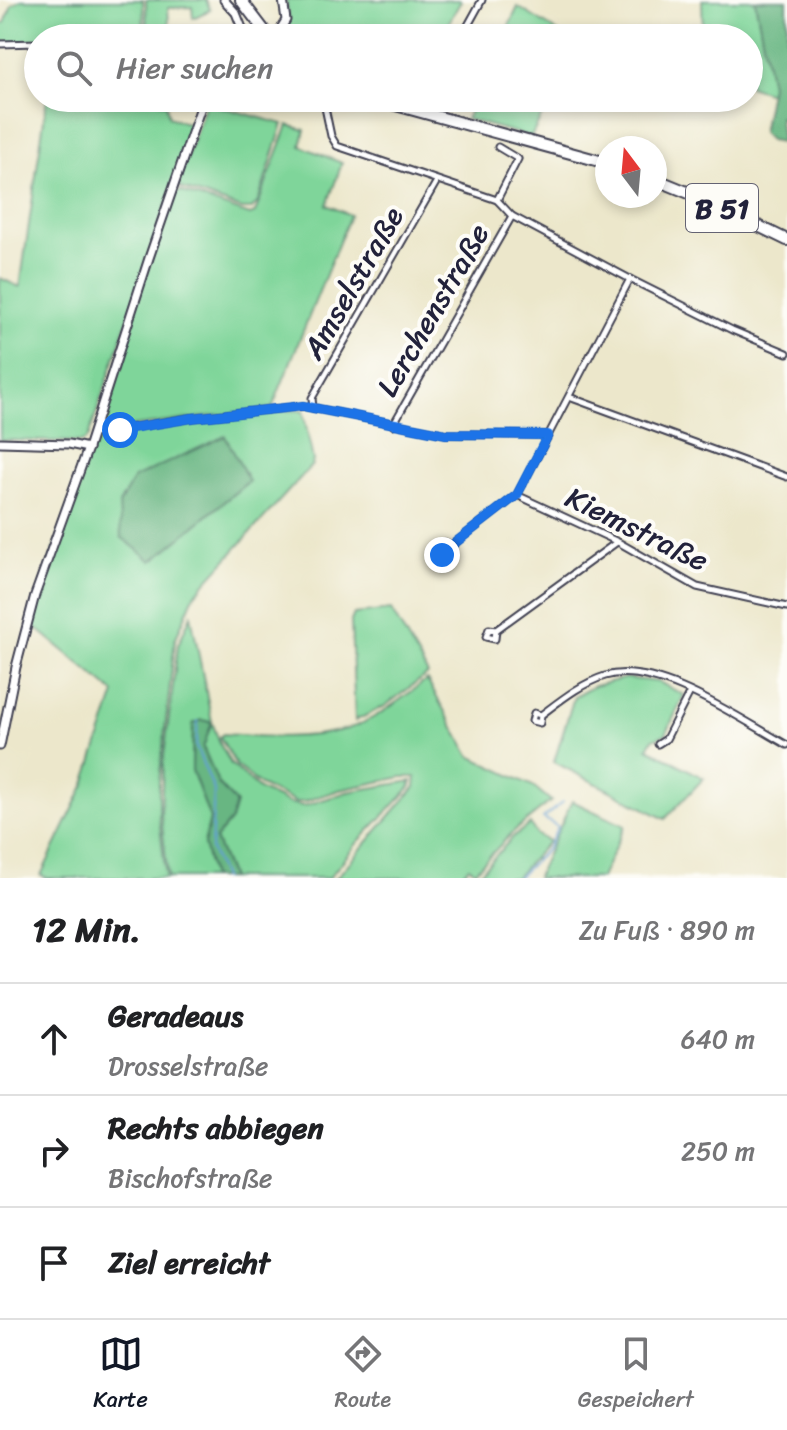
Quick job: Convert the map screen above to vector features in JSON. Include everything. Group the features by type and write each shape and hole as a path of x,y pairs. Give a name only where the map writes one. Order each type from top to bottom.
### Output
{"highway":[{"path":"244,2 260,24"},
{"path":"421,112 595,160"},
{"name":"B 51","path":"667,184 787,240"}],"main road":[{"path":"224,0 236,13 240,24"},
{"path":"283,0 286,20 283,24"},
{"path":"0,746 1,728 35,595 88,448 199,112"},
{"path":"0,442 69,444 88,448"}],"street":[{"path":"469,24 482,0"},
{"path":"0,44 24,43"},
{"path":"326,112 331,136 337,146 497,200 512,216 630,279 732,330 787,353"},
{"path":"497,200 518,159 498,147"},
{"name":"Amselstraße","path":"313,408 312,398 437,181"},
{"name":"Lerchenstraße","path":"393,425 512,216"},
{"path":"451,546 517,495 630,279"},
{"path":"569,397 787,477"},
{"path":"92,435 192,418 303,406 446,434 548,435"},
{"name":"Kiemstraße","path":"517,495 618,542 697,587 787,607"},
{"path":"496,630 618,542"},
{"path":"541,715 589,683 621,673 650,675 690,692 787,745"},
{"path":"658,744 666,739 690,692"}],"green space":[{"path":"21,0 143,0 144,24 24,24 24,42 0,42 0,23 5,23 12,5"},
{"path":"146,0 206,0 210,10 193,18 192,7 168,8 169,24 147,24"},
{"path":"286,0 461,1 448,24 287,24"},
{"path":"702,0 755,0 760,24 703,24"},
{"path":"755,0 787,0 787,121 779,117 782,142 769,140 762,133 771,85 763,42 763,24 760,24"},
{"path":"518,7 545,24 510,24"},
{"path":"763,42 771,85 770,93 763,91"},
{"path":"45,112 168,112 169,117 193,125 88,438 83,442 0,440 0,278 20,287"},
{"path":"203,112 239,112 283,124 258,202 252,209 242,209 181,188 178,184"},
{"path":"469,112 544,112 531,137 466,119"},
{"path":"288,125 305,130 301,146 342,163 327,205 350,215 272,408 98,431 140,291 175,193 180,191 250,215 255,213"},
{"path":"303,411 312,465 194,595 175,640 159,782 159,817 166,878 47,878 41,875 85,784 115,693 31,624 44,577 95,437 181,422","holes":["224,437 249,481 152,561"]},
{"path":"225,436 249,481 152,561 121,537 119,504 134,478"},
{"path":"391,610 428,674 385,706 355,721 351,621 354,614"},
{"path":"191,615 212,722 221,746 231,764 260,790 288,803 304,806 347,792 412,781 410,788 358,842 329,878 231,878 215,839 231,820 236,803 219,785 193,723 192,770 210,819 204,844 212,878 168,878 161,815 163,764 178,645"},
{"path":"626,678 659,682 684,695 666,734 653,739 648,748 704,778 665,819 554,762 574,697 594,686"},
{"path":"427,680 470,756 533,786 551,801 514,831 475,871 469,867 460,876 456,874 452,878 336,878 415,787 416,777 339,790 295,802 260,785 236,765 220,737 223,734 301,736 347,729 379,714"},
{"path":"202,720 212,722 203,748 219,785 236,803 231,820 215,839 231,878 212,878 204,844 210,819 192,770 193,724"},
{"path":"572,801 625,826 601,878 536,878"},
{"path":"530,824 537,835 549,841 515,878 475,878 514,836"}],"waterway":[{"path":"198,721 196,747 214,790 211,849 223,878"},
{"path":"517,878 547,849 558,827 543,818 563,802"}],"route":[{"path":"120,430 192,418 303,406 446,434 548,435 517,495 451,546 450,554 442,555"}]}
